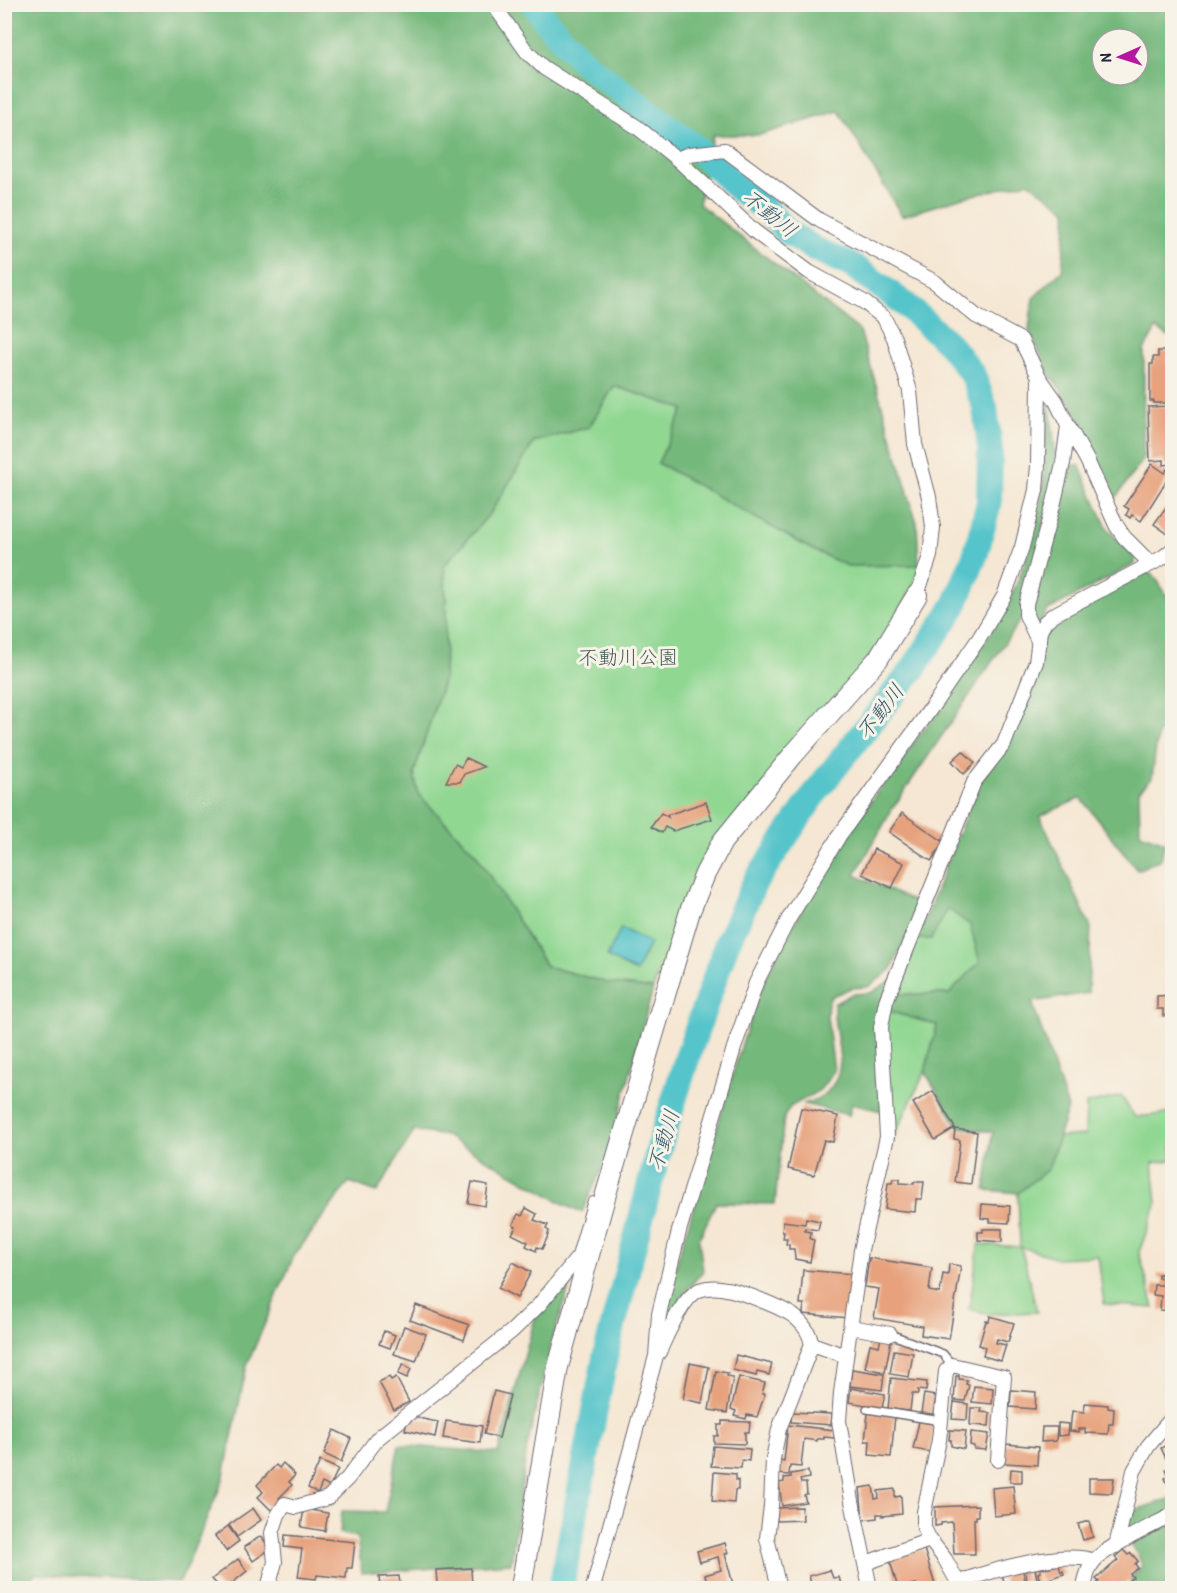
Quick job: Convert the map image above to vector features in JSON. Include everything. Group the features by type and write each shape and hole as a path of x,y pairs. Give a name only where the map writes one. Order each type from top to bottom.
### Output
{"street":[{"path":"492,4 527,52 544,68 683,156 754,231 809,272 864,302 884,318 894,338 910,391 915,444 929,497 933,527 930,556 917,595 878,659 745,812 722,843 705,874 690,911 674,958 558,1367 521,1588"},
{"path":"683,156 725,150 819,220 935,282 976,316 1021,340 1039,377 1056,401 1087,460 1116,525 1124,537 1151,564"},
{"path":"593,1588 656,1356 659,1314 680,1232 734,1048 756,983 788,920 839,836 980,637 1004,596 1030,519 1036,490 1039,377"},
{"path":"1040,644 1026,615 1026,604 1054,502 1068,426"},
{"path":"870,1588 852,1501 839,1420 861,1250 887,1137 881,1027 886,1001 974,782 1004,744 1036,662 1040,631 1053,615 1151,564 1173,550"},
{"path":"267,1588 275,1562 272,1533 278,1515 285,1504 296,1507 328,1498 348,1478 378,1437 512,1331 539,1305 579,1256 594,1203 605,1197"},
{"path":"656,1356 685,1303 697,1291 711,1288 735,1291 791,1314 799,1320 810,1336 812,1344 779,1429 773,1459 767,1538 779,1588"},
{"path":"851,1327 890,1334"},
{"path":"812,1344 846,1356"},
{"path":"998,1460 1004,1377 952,1365 946,1371 923,1522 930,1540 945,1558 960,1585 986,1572 1067,1556 1084,1557 1094,1561"},
{"path":"1116,1546 1134,1471 1148,1446 1173,1418"},
{"path":"1084,1588 1088,1571 1094,1561 1116,1546 1173,1515"},
{"path":"866,1563 930,1540"}],"lane":[{"path":"890,1334 943,1354 952,1365"},
{"path":"867,1409 940,1421"}],"green space":[{"path":"5,5 1172,5 1172,338 1156,329 1144,350 1143,460 1114,500 1071,404 1049,373 1029,330 1033,298 1062,271 1067,210 1028,182 960,198 902,216 839,111 760,135 713,135 699,204 860,331 917,523 919,565 848,566 811,549 658,463 684,409 614,386 589,427 534,442 491,512 444,566 446,601 444,678 414,773 418,794 476,854 546,966 608,983 653,989 608,1155 582,1212 571,1208 446,1136 414,1131 377,1192 349,1182 294,1256 247,1365 223,1480 180,1582 33,1574 31,1588 5,1588"},
{"name":"不動川公園","path":"614,386 684,409 658,463 811,549 848,566 919,565 914,584 890,631 698,872 653,989 608,983 546,966 476,854 418,794 414,773 444,678 446,601 444,566 491,512 534,442 589,427"},
{"path":"1050,406 1056,458 1054,477 1023,616 893,808 855,875 922,905 891,970 868,987 851,988 832,996 828,1002 827,1016 834,1071 820,1090 790,1107 784,1117 775,1204 716,1203 699,1239 703,1271 687,1290 665,1335 669,1299 678,1260 737,1061 764,981 844,840 972,662 1009,600 1030,548 1037,520 1044,473 1044,412"},
{"path":"1071,465 1079,465 1108,530 1135,557 1135,564 1048,610 1037,627 1029,607 1058,506 1065,494"},
{"path":"1146,572 1153,574 1172,603 1172,733 1158,732 1152,778 1139,791 1140,833 1165,842 1161,859 1137,870 1081,798 1040,816 1091,928 1088,993 1032,1002 1068,1108 1048,1169 1018,1193 985,1190 993,1132 958,1127 925,1072 937,1025 888,1011 894,994 949,994 980,962 970,925 948,909 931,939 917,939 978,784 1008,746 1045,633 1056,619"},
{"path":"948,908 970,925 980,962 949,994 894,994 917,939 931,939"},
{"path":"892,980 883,999 882,1111 852,1104 849,1115 804,1104 825,1094 834,1084 838,1073 840,1063 834,1004 852,994 870,993"},
{"path":"888,1011 937,1025 925,1072 892,1140 885,1027"},
{"path":"1121,1096 1135,1117 1172,1113 1172,1160 1153,1163 1157,1203 1139,1252 1154,1308 1104,1304 1098,1256 1058,1258 1021,1247 1037,1312 989,1314 969,1309 979,1244 1020,1247 1018,1193 1048,1169 1059,1137 1085,1135 1086,1104"},
{"path":"575,1270 552,1341 527,1447 511,1563 362,1573 357,1537 340,1533 342,1511 385,1512 399,1445 498,1453 535,1318"},
{"path":"1172,1498 1172,1588 1128,1588 1133,1576 1142,1566 1124,1533 1126,1513"}],"water":[{"path":"621,928 650,943 636,972 607,957"}],"building":[{"path":"1158,351 1172,351 1172,360 1168,360 1168,365 1172,365 1172,403 1150,401 1150,364 1153,364 1153,357 1158,357"},
{"path":"1171,406 1172,414 1169,414 1172,420 1172,464 1164,465 1164,460 1150,461 1148,407"},
{"path":"1152,464 1165,473 1167,469 1172,472 1141,521 1132,515 1130,518 1126,515 1129,509 1124,506"},
{"path":"1172,499 1172,532 1168,534 1154,524"},
{"path":"963,751 975,763 964,774 952,761"},
{"path":"466,758 484,767 464,774 460,782 446,782 455,764 461,767"},
{"path":"706,802 712,819 673,831 665,827 662,833 651,827 661,813 668,817 667,815"},
{"path":"902,813 944,842 931,861 889,832"},
{"path":"874,849 904,863 892,888 862,874"},
{"path":"1172,995 1172,1015 1163,1016 1163,1009 1157,1009 1157,996"},
{"path":"933,1091 955,1128 935,1140 913,1103"},
{"path":"801,1108 838,1116 833,1142 824,1140 814,1175 788,1169"},
{"path":"955,1129 977,1132 971,1184 955,1182 960,1140 954,1139"},
{"path":"893,1179 900,1179 900,1183 924,1182 922,1199 916,1199 915,1212 885,1209 888,1183 892,1183"},
{"path":"472,1182 488,1185 485,1206 468,1203"},
{"path":"982,1204 1010,1206 1009,1223 990,1222 990,1219 981,1218"},
{"path":"526,1208 537,1214 534,1220 548,1225 546,1229 549,1231 542,1249 537,1247 536,1251 526,1246 528,1242 512,1234 516,1227 513,1225 518,1214 522,1216"},
{"path":"806,1218 820,1221 818,1230 805,1228 804,1231 811,1232 810,1239 814,1240 810,1262 795,1259 794,1249 789,1249 789,1245 786,1244 787,1239 783,1239 784,1232 782,1232 783,1221 805,1224"},
{"path":"983,1229 1002,1229 1002,1242 978,1240 978,1232 983,1232"},
{"path":"869,1258 932,1268 929,1291 940,1293 943,1274 948,1275 949,1264 961,1266 949,1339 921,1335 922,1326 874,1318 879,1289 865,1287"},
{"path":"513,1262 531,1272 517,1298 498,1288"},
{"path":"803,1270 853,1274 849,1318 803,1314 804,1304 800,1304"},
{"path":"1158,1274 1172,1275 1172,1311 1160,1310 1161,1296 1153,1295 1154,1285 1163,1285 1163,1279 1158,1278"},
{"path":"416,1305 469,1325 464,1340 410,1320"},
{"path":"990,1316 1014,1323 1008,1342 997,1339 996,1343 1006,1345 1001,1361 983,1356 985,1347 979,1345 986,1321 989,1322"},
{"path":"404,1326 426,1334 416,1361 394,1354"},
{"path":"384,1331 395,1335 390,1348 379,1344"},
{"path":"881,1338 891,1340 885,1372 865,1368 870,1344 879,1346"},
{"path":"894,1350 913,1353 909,1377 890,1374"},
{"path":"736,1355 772,1364 769,1375 757,1372 756,1376 733,1370"},
{"path":"690,1363 709,1367 702,1403 683,1399"},
{"path":"403,1364 411,1369 407,1378 398,1374"},
{"path":"852,1369 884,1374 882,1390 850,1386"},
{"path":"716,1371 728,1373 727,1376 733,1377 727,1413 709,1410"},
{"path":"956,1376 967,1380 966,1384 969,1385 965,1401 954,1400"},
{"path":"389,1377 391,1380 396,1377 409,1402 394,1410 379,1382"},
{"path":"739,1377 765,1383 762,1394 765,1394 757,1417 747,1415 746,1419 734,1416 736,1411 731,1409"},
{"path":"891,1378 927,1382 926,1391 918,1390 918,1394 912,1394 910,1411 888,1409"},
{"path":"974,1386 993,1388 992,1404 972,1402"},
{"path":"851,1388 885,1394 882,1408 849,1402"},
{"path":"1011,1390 1036,1392 1035,1409 1010,1407"},
{"path":"494,1391 510,1395 499,1438 484,1434"},
{"path":"924,1394 936,1396 933,1414 921,1413"},
{"path":"954,1402 968,1404 967,1420 952,1419"},
{"path":"1085,1403 1108,1405 1108,1408 1114,1409 1113,1424 1109,1424 1108,1434 1085,1433 1085,1429 1079,1429 1079,1432 1070,1431 1072,1411 1084,1412"},
{"path":"971,1408 982,1408 981,1412 990,1413 989,1426 970,1425"},
{"path":"792,1412 832,1414 831,1425 791,1422"},
{"path":"868,1413 895,1416 891,1457 869,1455 870,1441 865,1441"},
{"path":"408,1416 438,1422 435,1437 405,1430"},
{"path":"446,1421 482,1426 480,1443 443,1438"},
{"path":"722,1421 750,1422 749,1432 745,1432 745,1444 714,1443 714,1436 718,1436 718,1425 722,1425"},
{"path":"919,1421 935,1424 930,1452 913,1449"},
{"path":"1058,1423 1069,1424 1068,1435 1058,1436"},
{"path":"788,1425 835,1430 834,1438 824,1437 817,1441 804,1439 801,1467 790,1466 789,1475 777,1474 778,1460 784,1461"},
{"path":"1042,1427 1057,1427 1056,1441 1041,1442"},
{"path":"334,1430 351,1438 341,1462 324,1454"},
{"path":"950,1430 966,1431 964,1449 951,1446"},
{"path":"971,1432 989,1434 986,1450 974,1449 974,1446 970,1445"},
{"path":"1172,1442 1172,1494 1165,1478 1169,1476 1166,1469 1170,1467 1161,1448"},
{"path":"1005,1444 1038,1447 1037,1465 1004,1463"},
{"path":"713,1446 750,1449 749,1461 742,1460 741,1468 711,1466"},
{"path":"320,1461 338,1469 330,1487 322,1483 318,1493 308,1488"},
{"path":"283,1463 295,1475 289,1482 292,1485 279,1498 281,1501 271,1510 258,1497 263,1492 257,1485 276,1465 279,1468"},
{"path":"1011,1469 1022,1470 1022,1482 1010,1482"},
{"path":"808,1471 809,1478 800,1480 801,1483 806,1483 807,1494 804,1495 806,1502 782,1506 779,1483 784,1482 784,1478 791,1477 791,1474"},
{"path":"714,1472 736,1474 738,1490 735,1490 734,1503 712,1501"},
{"path":"1089,1478 1114,1478 1112,1493 1089,1492"},
{"path":"873,1486 875,1499 879,1498 878,1491 895,1489 895,1497 901,1496 902,1514 882,1516 882,1514 877,1514 877,1518 863,1520 860,1488"},
{"path":"1013,1486 1016,1514 994,1516 992,1488"},
{"path":"978,1505 978,1516 974,1519 975,1554 954,1554 952,1522 935,1526 935,1507"},
{"path":"802,1507 803,1520 777,1521 776,1508"},
{"path":"253,1508 261,1520 237,1537 229,1525"},
{"path":"304,1509 328,1513 325,1531 301,1527"},
{"path":"1089,1521 1093,1537 1083,1540 1078,1524"},
{"path":"228,1526 239,1541 226,1551 215,1536"},
{"path":"285,1535 355,1542 352,1568 347,1568 346,1578 317,1575 316,1579 298,1577 302,1549 284,1547"},
{"path":"261,1536 270,1549 253,1561 244,1547"},
{"path":"725,1543 728,1553 725,1554 734,1588 694,1588 694,1586 707,1582 705,1575 721,1570 718,1557 700,1562 697,1551"},
{"path":"924,1549 936,1588 917,1588 916,1584 898,1588 889,1558"},
{"path":"1123,1550 1128,1555 1131,1553 1138,1561 1135,1564 1138,1568 1130,1574 1133,1577 1120,1588 1091,1588 1099,1582 1096,1579 1118,1560 1115,1557"},
{"path":"238,1559 247,1571 226,1588 220,1588 212,1579"},
{"path":"1059,1565 1064,1574 1040,1582 1038,1573 1041,1572 1040,1569"},
{"path":"471,1568 472,1586 443,1587 443,1584 437,1584 436,1570"},
{"path":"1035,1568 1038,1584 1027,1585 1026,1569"},
{"path":"830,1570 833,1578 839,1577 842,1588 812,1588 809,1576"},
{"path":"1023,1570 1026,1585 1005,1588 1002,1573"},
{"path":"399,1576 400,1585 396,1585 396,1588 380,1588 379,1577"}],"waterway":[{"name":"不動川","path":"534,4 582,61 695,147 741,191 767,210 786,231 815,249 853,266 906,305 950,345 973,375 985,408 990,449 989,502 976,553 955,605 913,669 818,789 755,882 726,946 661,1141 606,1353 561,1588"}]}
